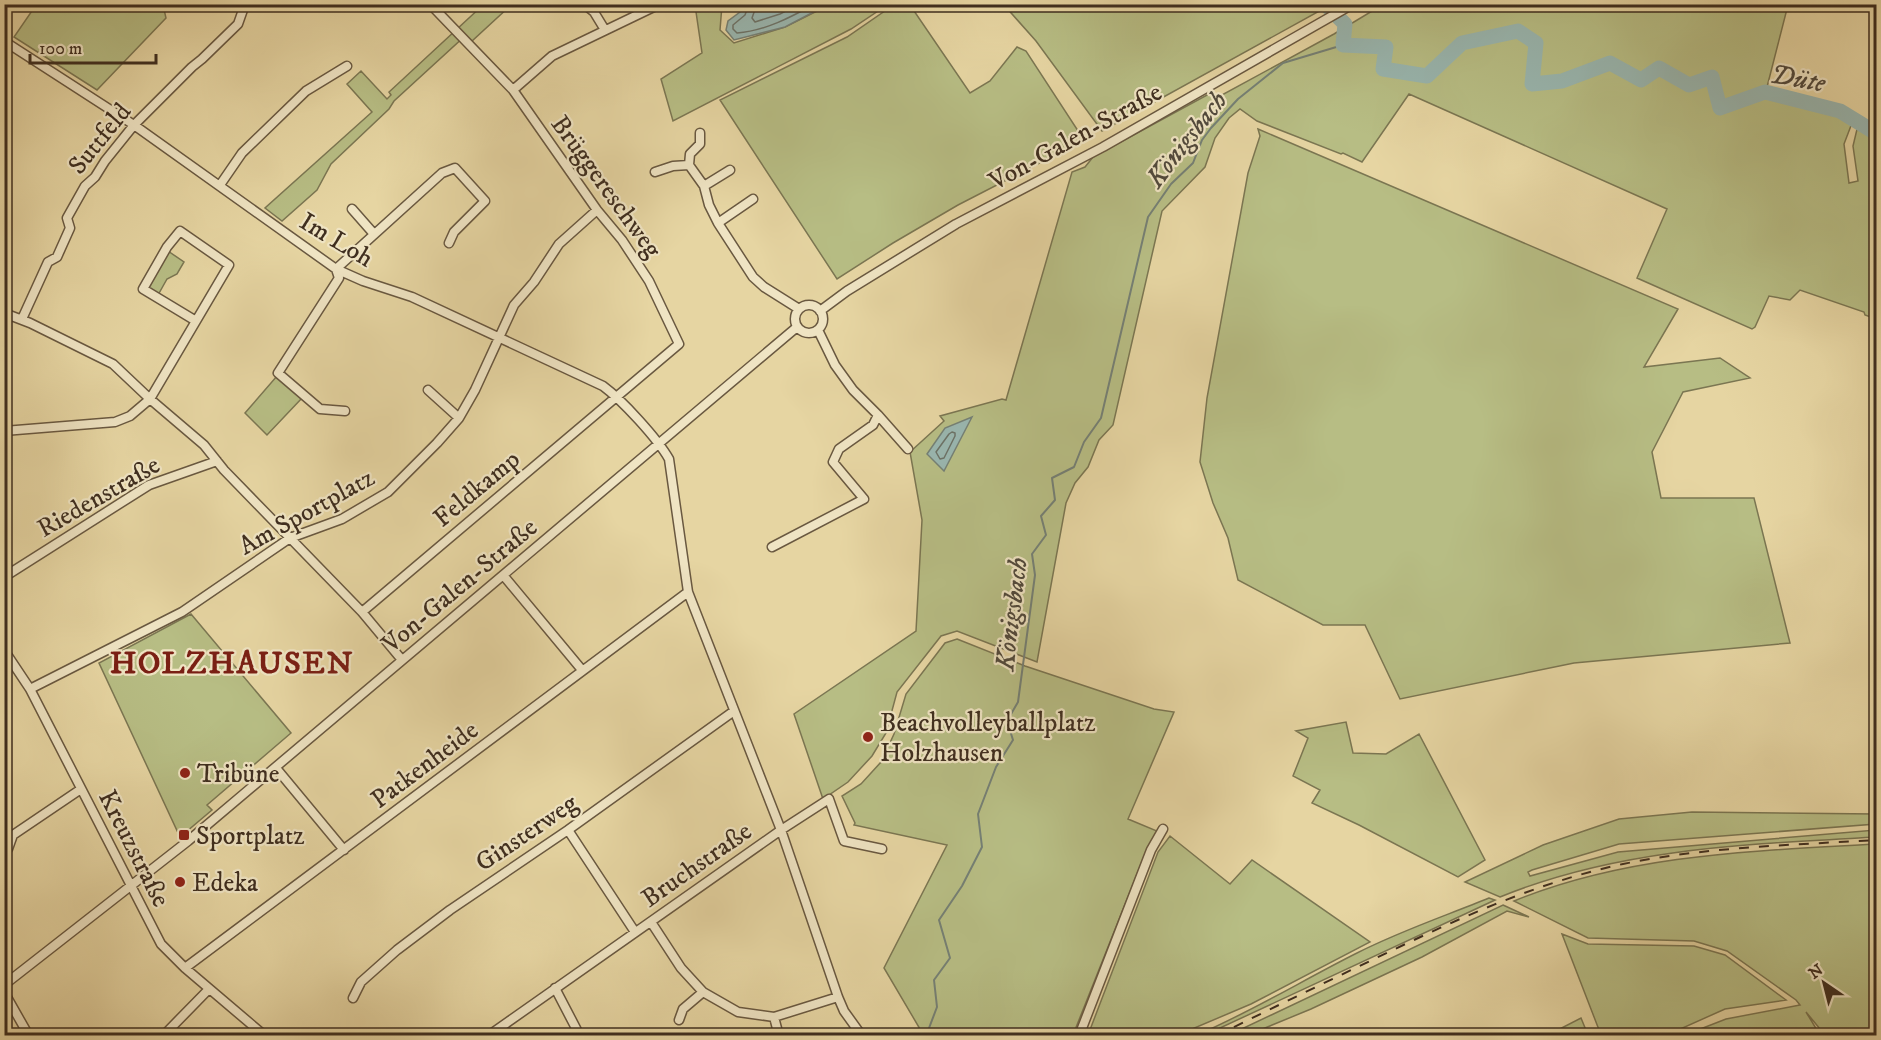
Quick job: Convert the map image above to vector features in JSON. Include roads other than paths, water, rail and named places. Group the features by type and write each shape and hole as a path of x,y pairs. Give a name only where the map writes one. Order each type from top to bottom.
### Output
{"street":[{"name":"Suttfeld","path":"21,319 48,262 57,257 70,228 67,218 85,186 95,177 134,124 238,24 247,4"},
{"name":"Brüggereschweg","path":"430,4 513,90 649,281 679,344 617,396"},
{"path":"584,4 594,12 605,30"},
{"path":"513,90 552,56 660,4"},
{"name":"Von-Galen-Straße","path":"820,311 847,291 956,224 1103,147 1353,4"},
{"name":"Im Loh","path":"4,41 134,124 336,269 363,281 412,297 603,386 617,396 659,444 669,459 688,592 781,830 838,998 844,1011 862,1035"},
{"path":"220,185 242,153 306,91 347,66"},
{"path":"700,133 700,144 690,154 689,165 704,186 709,205 718,223 753,277 764,287 799,309"},
{"path":"656,172 673,166 689,165"},
{"path":"345,411 320,409 278,373 339,278 336,269 442,173 455,168 485,201 454,232 449,243"},
{"path":"704,186 730,170"},
{"path":"718,223 753,200"},
{"path":"352,209 374,234"},
{"name":"Am Sportplatz","path":"30,689 182,612 290,538 342,519 388,492 459,418 475,390 514,305 534,282 559,243 597,210"},
{"path":"4,431 115,422 130,416 150,399 196,321 229,265 180,231 166,247 143,289 196,321"},
{"path":"813,306 820,311 823,317 818,330 811,333 803,332 797,327 796,314 799,309 813,306"},
{"path":"4,313 113,364 204,445 362,612 402,660"},
{"name":"Von-Galen-Straße","path":"4,985 131,887 276,768 797,327"},
{"path":"818,330 835,365 853,390 908,449"},
{"path":"428,390 459,418"},
{"name":"Feldkamp","path":"362,612 617,396"},
{"path":"772,547 864,499 833,462 839,449 873,425 878,415"},
{"name":"Riedenstraße","path":"4,577 149,485 217,461"},
{"path":"503,575 582,670"},
{"name":"Patkenheide","path":"185,968 688,592"},
{"name":"Kreuzstraße","path":"4,650 30,689 160,944 209,989 265,1035"},
{"name":"Ginsterweg","path":"353,998 361,982 397,950 450,909 568,830 734,711"},
{"path":"276,768 344,850"},
{"path":"8,849 13,836 81,789"},
{"name":"Bruchstraße","path":"488,1035 781,830 829,799 844,841 882,849"},
{"path":"1079,1035 1151,850 1163,829"},
{"name":"Bruchstraße","path":"568,830 636,932"},
{"path":"651,922 681,968 703,992 738,1012 774,1017 838,998"},
{"path":"555,988 580,1035"},
{"path":"163,1035 209,989"},
{"path":"4,992 29,1035"},
{"path":"678,1020 683,1010 703,992"},
{"path":"774,1017 779,1035"}],"water":[{"path":"745,4 827,5 785,27 734,40 726,30 728,21 740,12"},
{"path":"972,417 944,471 927,454 945,428"}],"waterway":[{"name":"Düte","path":"1325,4 1345,24 1343,45 1386,47 1383,69 1427,76 1462,43 1518,31 1536,43 1532,84 1562,81 1610,63 1641,80 1659,68 1689,85 1712,77 1720,108 1765,92 1840,111 1876,133"},
{"name":"Königsbach","path":"926,1036 937,1007 934,980 950,958 939,920 962,886 982,847 978,814 996,767 1013,740 1007,721 1018,702 1035,575 1032,554 1046,535 1041,516 1055,500 1052,478 1074,467 1084,442 1101,418 1148,217 1171,184 1193,163 1202,140 1211,128 1238,99 1283,63 1343,45"}],"railway":[{"path":"1216,1036 1494,904 1590,872 1654,858 1686,854 1876,840"}],"place":[{"name":"Beachvolleyballplatz Holzhausen","path":"868,737"},
{"name":"Tribüne","path":"185,773"},
{"name":"Sportplatz","path":"184,835"},
{"name":"Edeka","path":"180,882"}],"district":[{"name":"HOLZHAUSEN","path":"232,662"}]}
